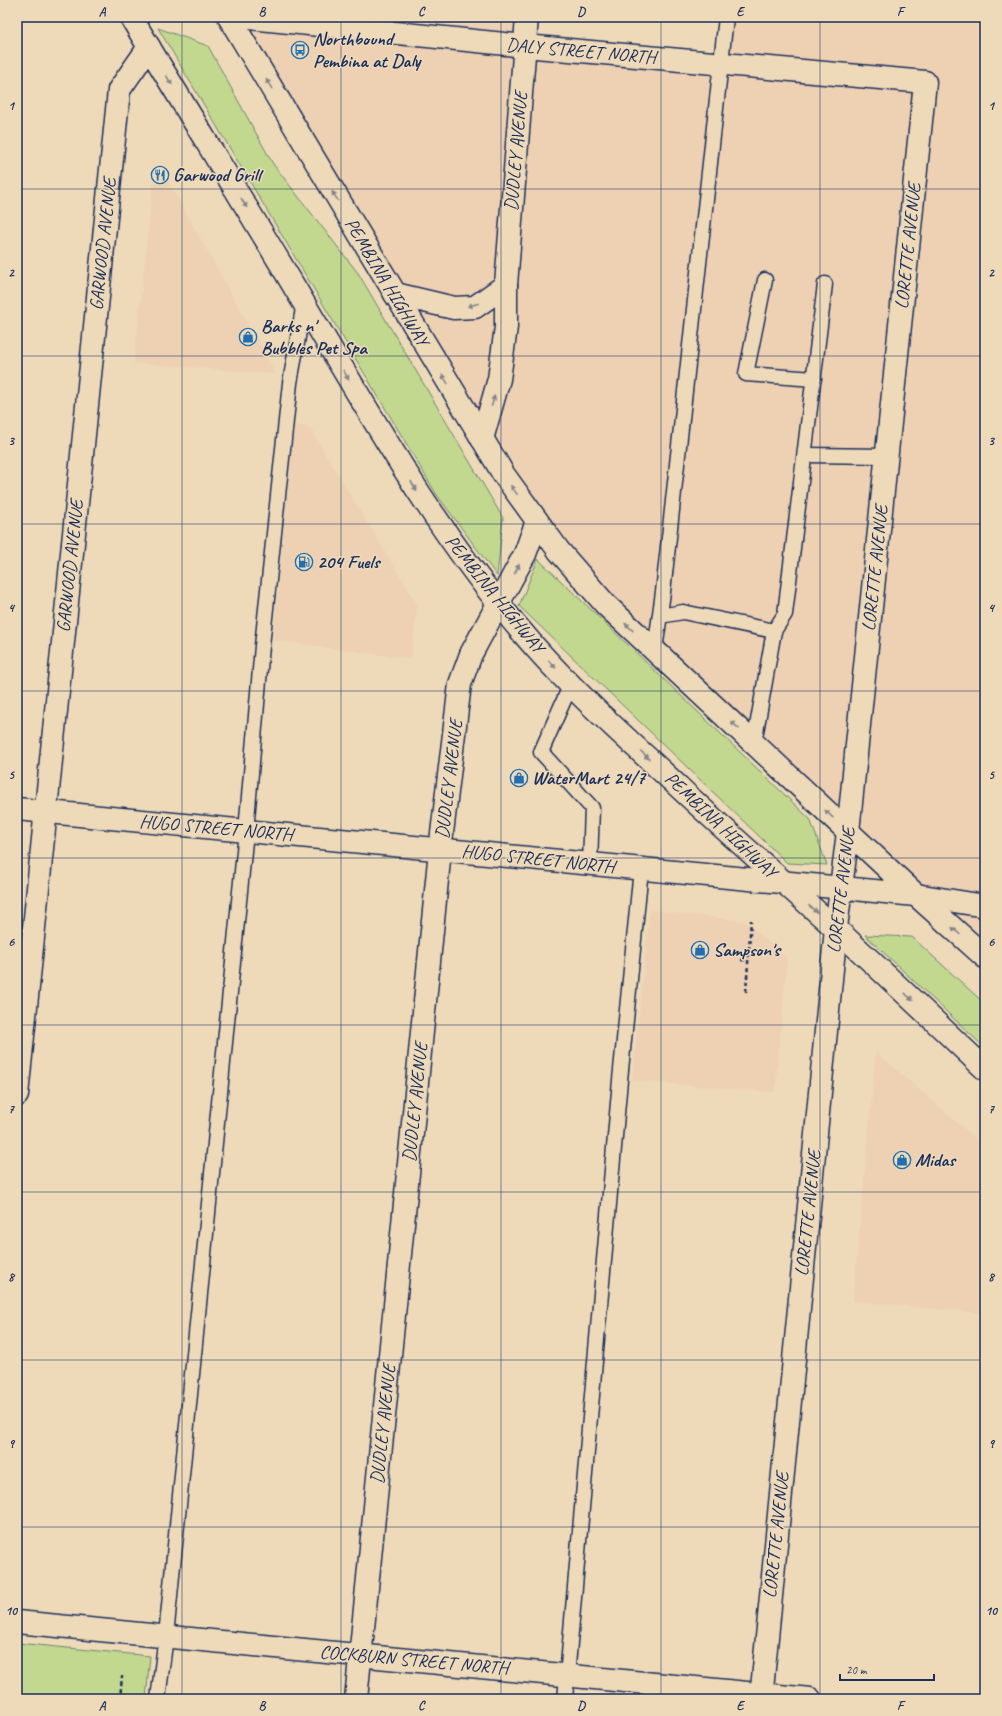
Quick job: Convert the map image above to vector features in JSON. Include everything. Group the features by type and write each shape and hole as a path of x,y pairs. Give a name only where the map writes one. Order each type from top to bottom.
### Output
{"street":[{"name":"PEMBINA HIGHWAY","path":"131,17 304,303 365,408 447,535 499,603 535,647 571,684 782,882 836,928 985,1069"},
{"name":"PEMBINA HIGHWAY","path":"229,17 504,475 559,551 606,605 848,832 985,957"},
{"name":"DALY STREET NORTH","path":"239,17 525,46 925,82"},
{"name":"DUDLEY AVENUE","path":"482,439 499,379 506,327 506,285 527,17"},
{"name":"GARWOOD AVENUE","path":"17,1095 119,90 149,47"},
{"name":"LORETTE AVENUE","path":"761,1697 836,928 848,832 925,82"},
{"path":"395,294 454,308 475,307 506,285"},
{"name":"DUDLEY AVENUE","path":"356,1699 440,850 460,684 471,654 525,554 537,521"},
{"name":"HUGO STREET NORTH","path":"17,809 916,895 985,906"},
{"name":"COCKBURN STREET NORTH","path":"17,1622 568,1675 761,1697 810,1699"}],"lane":[{"path":"655,650 726,17"},
{"path":"765,280 746,374 814,379"},
{"path":"754,743 774,631 785,614 825,284"},
{"path":"158,1699 166,1636 246,831 262,646 290,383 304,303"},
{"path":"805,455 886,456"},
{"path":"660,616 684,612 774,631"},
{"path":"571,684 541,752 592,808 590,864"},
{"path":"565,1699 620,1080 641,869"}],"path":[{"path":"746,992 751,920"},
{"path":"741,960 748,960"},
{"path":"120,1699 122,1676"}],"shaded area":[{"path":"229,17 527,17 525,46 721,64 726,17 985,17 985,957 577,572"},
{"path":"154,176 166,177 276,374 134,363"},
{"path":"294,425 309,427 417,604 411,659 273,640"},
{"path":"650,910 745,921 787,959 775,1092 632,1081"},
{"path":"876,1052 985,1147 983,1313 853,1301"}],"green space":[{"path":"158,28 208,46 273,164 358,273 503,518 497,576 437,495"},
{"path":"538,559 810,819 827,865 787,863 519,606"},
{"path":"865,935 912,937 985,1004 985,1048"},
{"path":"17,1643 150,1656 146,1699 17,1699"}],"place":[{"name":"Northbound Pembina at Daly","path":"300,50"},
{"name":"Garwood Grill","path":"160,175"},
{"name":"Barks n' Bubbles Pet Spa","path":"248,337"},
{"name":"204 Fuels","path":"304,562"},
{"name":"WaterMart 24/7","path":"519,778"},
{"name":"Sampson's","path":"700,950"},
{"name":"Midas","path":"902,1160"}]}
